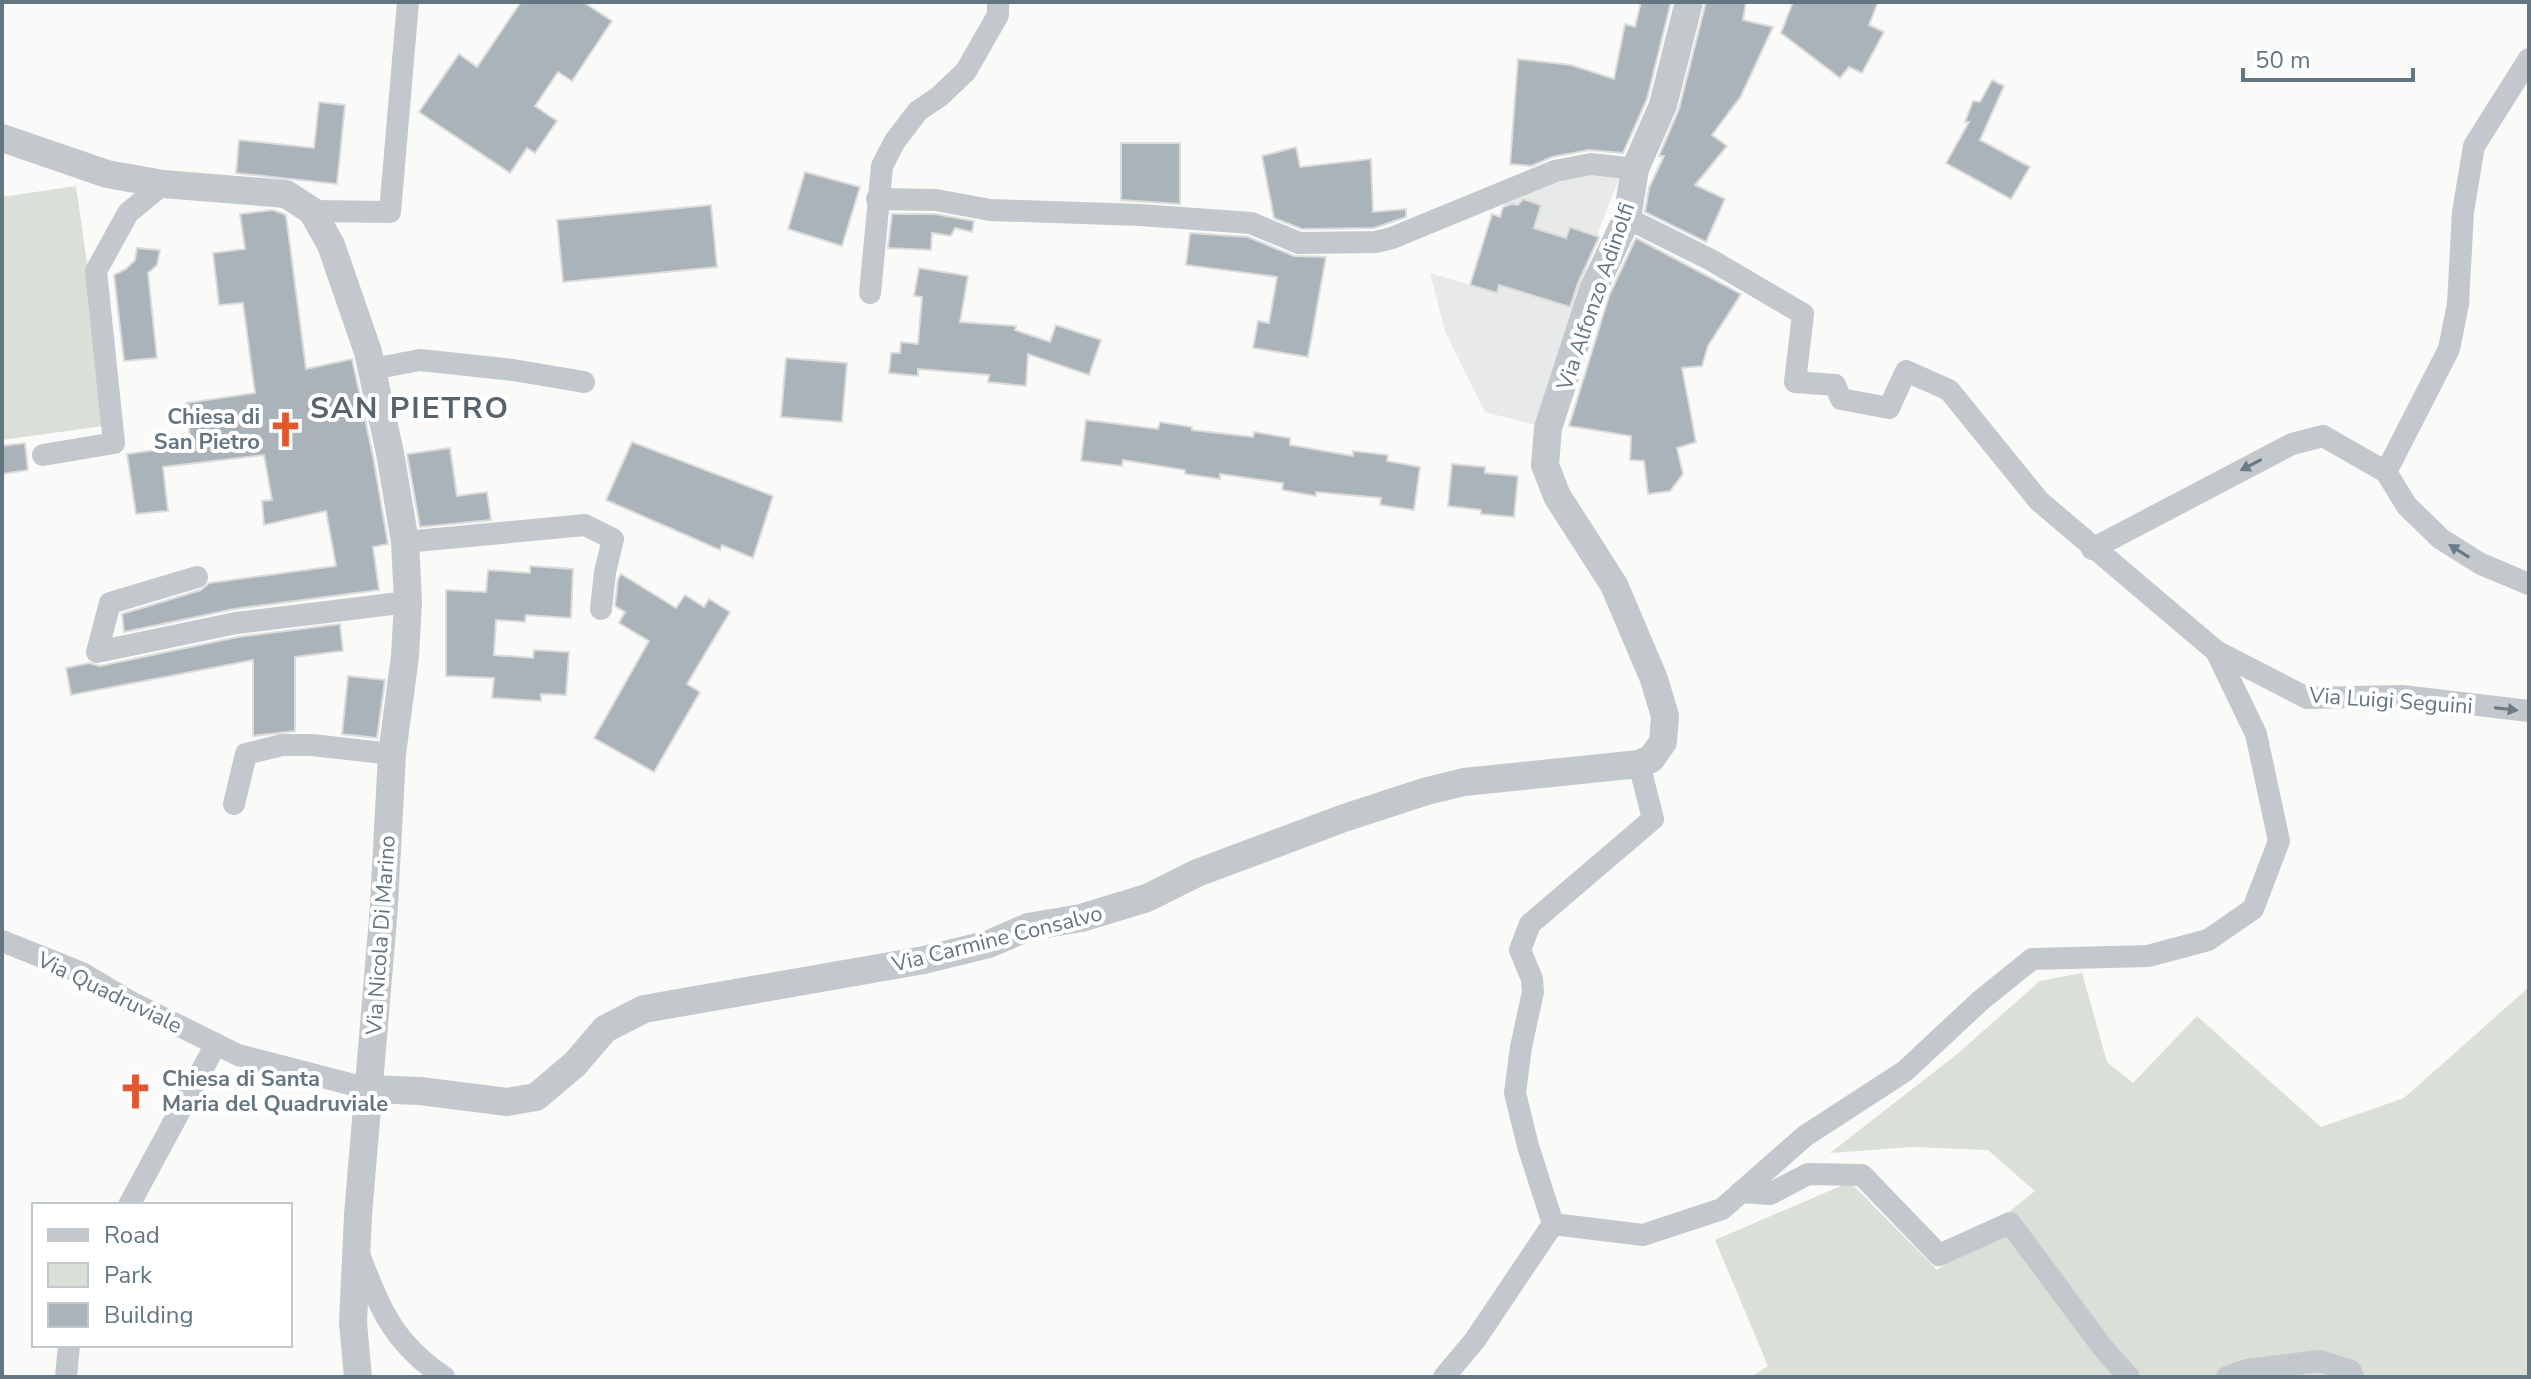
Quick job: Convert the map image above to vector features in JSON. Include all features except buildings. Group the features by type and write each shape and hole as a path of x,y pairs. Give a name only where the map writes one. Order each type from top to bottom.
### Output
{"street":[{"path":"2,138 107,174 163,184 286,194 312,211 390,212 408,2"},
{"path":"870,293 882,166 895,141 918,111 940,96 966,71 998,15 998,2"},
{"name":"Via Alfonzo Adinolfi","path":"1639,764 1651,759 1663,742 1665,716 1654,679 1614,585 1557,496 1545,465 1548,428 1593,290 1627,218 1635,169 1663,105 1689,2"},
{"path":"2386,472 2449,349 2458,304 2463,212 2474,146 2529,59"},
{"path":"877,199 936,200 990,210 1196,218 1251,223 1299,243 1376,242 1555,171 1591,164 1635,169"},
{"path":"43,455 114,443 96,271 128,213 163,184"},
{"name":"Via Nicola Di Marino","path":"312,211 331,245 372,369 405,542 408,602 404,668 392,754 384,906 357,1251 353,1323 358,1377"},
{"path":"1553,1224 1643,1235 1722,1209 1805,1136 1905,1071 1980,1001 2032,959 2148,956 2208,940 2253,909 2279,841 2256,734 2216,651 2039,501 1949,390 1906,371 1889,408 1841,399 1835,385 1795,382 1803,314 1711,260 1627,218"},
{"path":"372,369 420,360 513,370 584,382"},
{"path":"2092,549 2292,444 2323,436 2386,472 2407,506 2441,539 2481,564 2529,584"},
{"path":"405,542 585,525 613,539 601,609"},
{"path":"197,577 110,603 97,652 236,623 408,602"},
{"name":"Via Luigi Seguini","path":"2216,651 2307,698 2402,696 2529,711"},
{"path":"234,804 246,754 282,745 312,745 392,754"},
{"path":"1553,1224 1515,1093 1533,992 1532,979 1520,950 1530,924 1653,819 1639,764"},
{"name":"Via Carmine Consalvo","path":"369,1089 420,1091 507,1102 536,1097 575,1064 605,1029 644,1009 924,960 989,944 1028,927 1081,918 1147,898 1197,873 1344,818 1427,791 1464,782 1639,764"},
{"name":"Via Quadruviale","path":"2,941 82,973 129,1001 238,1055 369,1089"},
{"path":"130,1203 216,1044"},
{"path":"1741,1192 1770,1194 1808,1174 1862,1175 1939,1255 2010,1223 2103,1348 2129,1377"},
{"path":"1444,1377 1475,1340 1553,1224"},
{"path":"357,1251 378,1304 398,1338 422,1363 444,1377"},
{"path":"66,1377 69,1347"},
{"path":"2227,1377 2247,1370 2320,1361 2351,1371 2353,1377"}],"shaded area":[{"path":"1578,174 1619,178 1597,236 1539,426 1485,412 1445,331 1430,273 1470,285 1492,214 1500,216 1505,201"}],"green space":[{"path":"76,186 110,425 2,440 2,197"},
{"path":"2082,973 2107,1062 2133,1083 2197,1016 2321,1127 2404,1098 2529,987 2529,1377 1751,1377 1768,1366 1715,1240 1850,1182 1937,1270 2035,1191 1988,1150 1912,1147 1830,1153 1956,1055 2040,981"}],"place":[{"name":"Chiesa di San Pietro","path":"286,429"},
{"name":"Chiesa di Santa Maria del Quadruviale","path":"136,1091"}],"district":[{"name":"SAN PIETRO","path":"410,408"}]}
